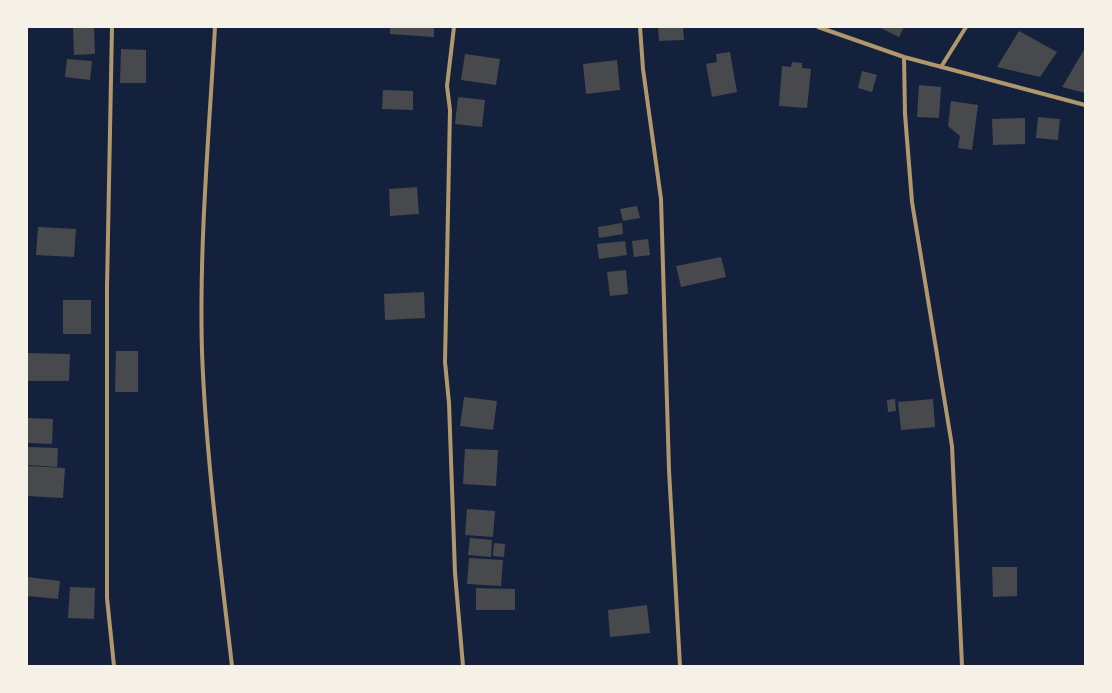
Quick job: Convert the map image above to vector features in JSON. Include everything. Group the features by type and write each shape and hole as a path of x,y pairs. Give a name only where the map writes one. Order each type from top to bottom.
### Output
{"street":[{"path":"112,27 107,287 107,598 114,666"},
{"path":"215,27 202,284 202,352 212,484 232,666"},
{"path":"454,27 447,86 450,110 445,362 449,403 455,573 464,666"},
{"path":"640,27 643,69 661,199 670,470 680,666"},
{"path":"818,27 904,57 1085,105"},
{"path":"941,66 966,27"},
{"path":"904,57 905,114 912,202 952,446 962,666"}],"building":[{"path":"73,27 94,27 95,54 74,55"},
{"path":"390,27 434,27 434,37 390,34"},
{"path":"658,27 683,27 684,40 659,41"},
{"path":"879,27 904,27 899,37"},
{"path":"1019,31 1057,52 1040,77 997,67"},
{"path":"1085,48 1085,93 1062,87 1064,84"},
{"path":"121,49 146,50 146,83 120,83"},
{"path":"730,52 737,92 712,97 706,64 717,62 716,54"},
{"path":"465,54 500,59 496,85 461,80"},
{"path":"67,59 92,61 90,80 65,77"},
{"path":"617,60 620,90 586,94 583,64"},
{"path":"792,62 802,63 802,68 811,69 807,108 779,106 782,66 791,67"},
{"path":"862,71 877,75 872,92 858,88"},
{"path":"919,85 941,87 939,118 917,117"},
{"path":"383,90 413,91 413,110 382,109"},
{"path":"458,97 485,100 482,127 455,124"},
{"path":"951,101 978,105 972,150 958,148 960,136 948,126"},
{"path":"1038,117 1060,119 1058,140 1036,138"},
{"path":"1025,118 1025,144 993,145 992,119"},
{"path":"417,187 419,214 390,216 389,189"},
{"path":"637,206 640,218 623,221 620,209"},
{"path":"622,223 623,234 599,238 598,227"},
{"path":"38,227 76,229 74,257 36,255"},
{"path":"648,239 650,255 634,257 632,241"},
{"path":"625,241 627,255 599,259 597,244"},
{"path":"721,257 726,277 681,287 676,266"},
{"path":"626,270 628,294 610,296 607,272"},
{"path":"424,292 425,318 385,320 384,294"},
{"path":"63,300 91,300 91,334 63,334"},
{"path":"116,351 138,351 138,392 115,392"},
{"path":"27,353 70,354 69,381 27,381"},
{"path":"464,397 497,401 493,430 460,426"},
{"path":"895,399 896,411 888,412 887,400"},
{"path":"933,399 935,427 901,430 898,402"},
{"path":"27,418 53,419 52,444 27,443"},
{"path":"27,447 58,448 57,467 27,465"},
{"path":"465,449 498,450 496,486 463,484"},
{"path":"27,466 65,468 63,498 27,496"},
{"path":"467,509 495,511 493,537 465,535"},
{"path":"470,538 492,540 491,557 468,555"},
{"path":"494,543 505,544 504,557 493,556"},
{"path":"469,558 503,560 501,586 467,584"},
{"path":"992,567 1017,567 1017,596 993,597"},
{"path":"27,577 60,581 58,599 27,596"},
{"path":"70,587 95,588 94,619 68,618"},
{"path":"476,588 515,589 515,610 476,610"},
{"path":"647,605 650,633 610,637 608,610"}]}
